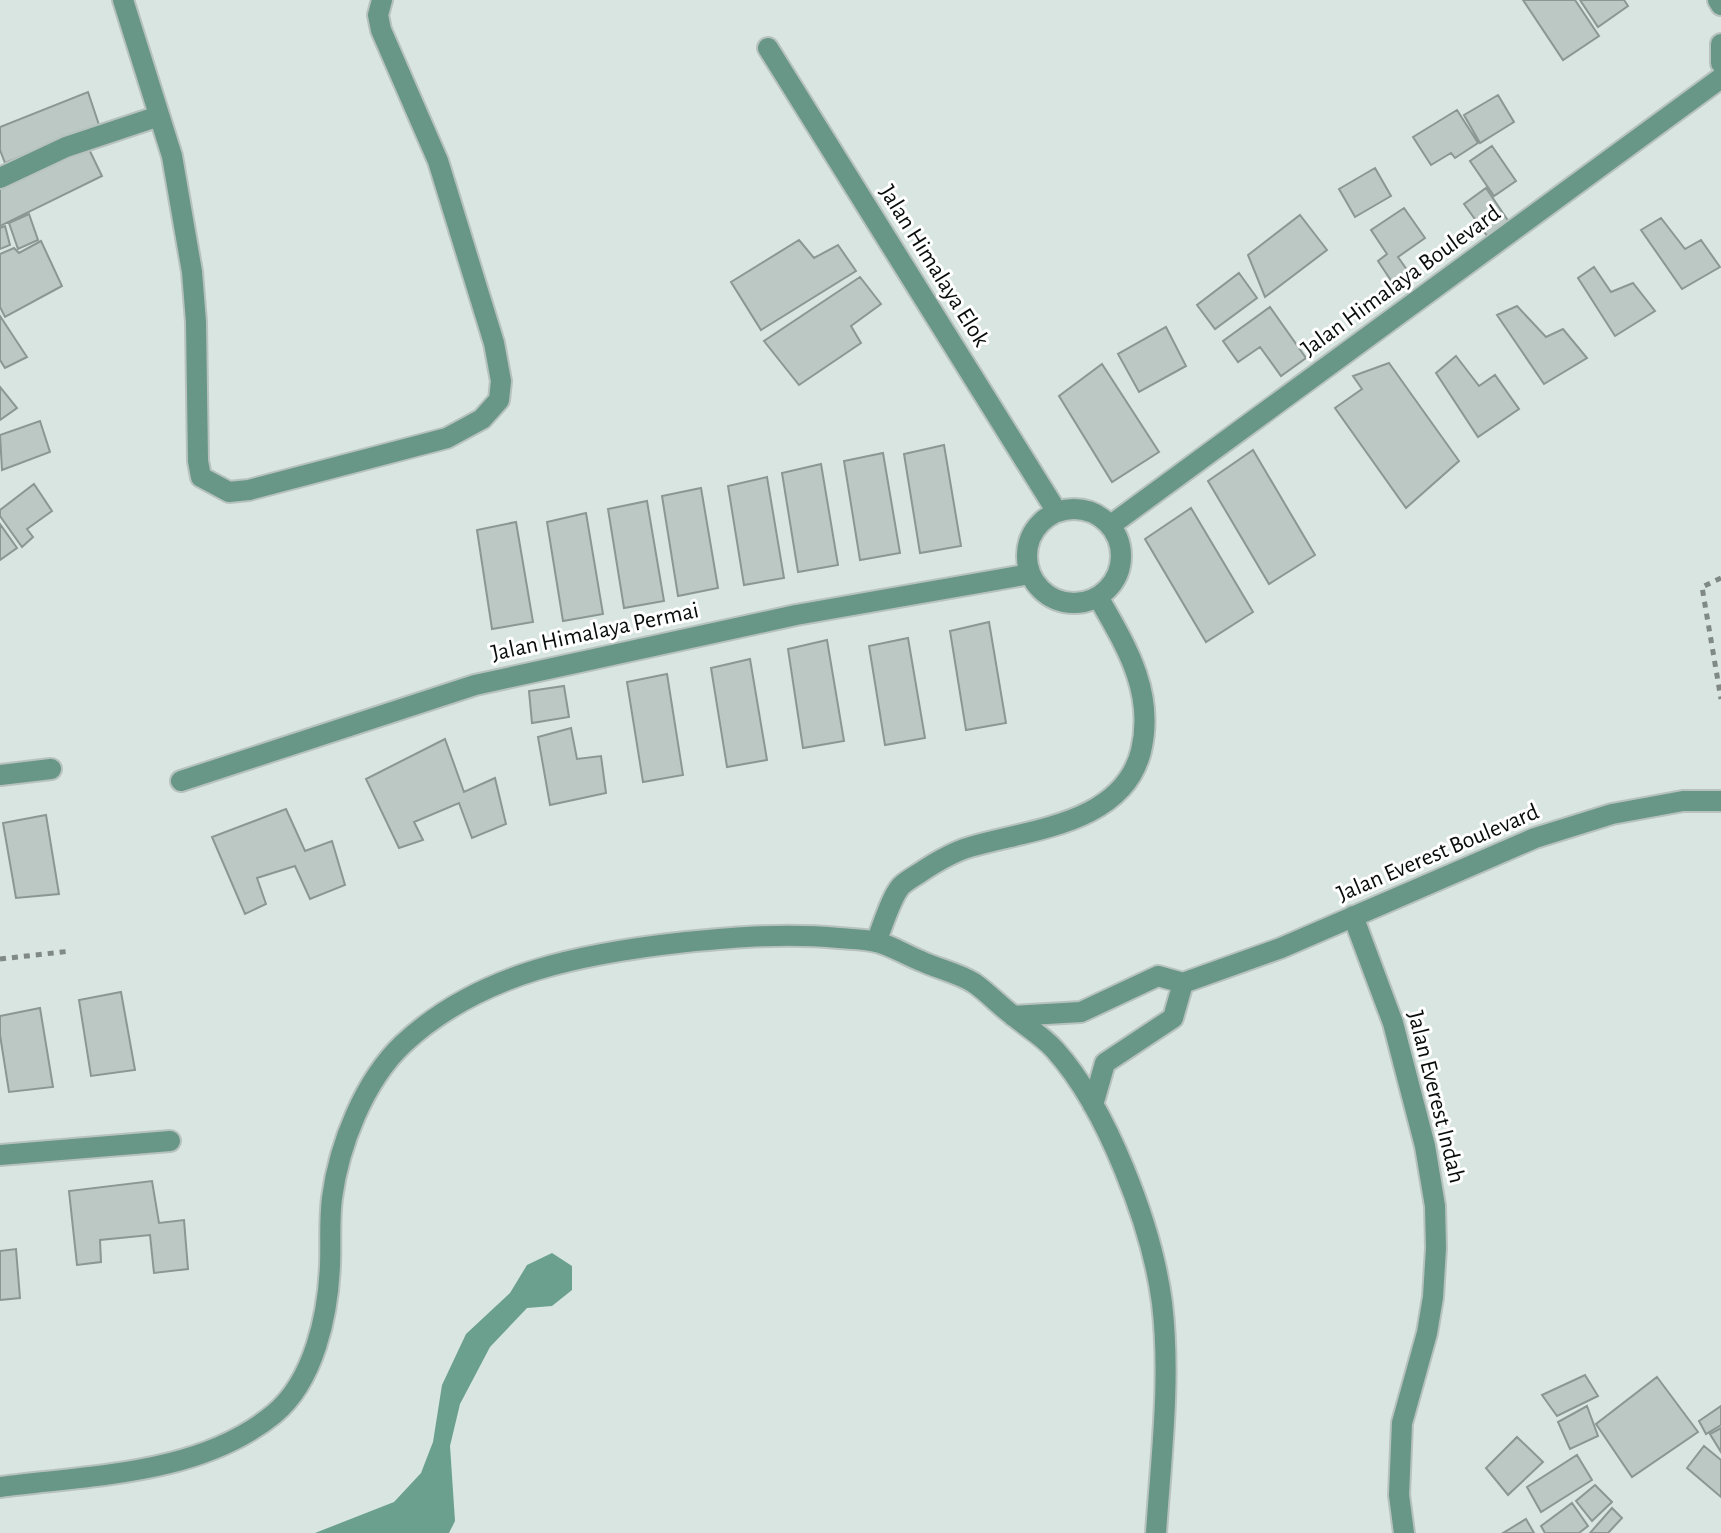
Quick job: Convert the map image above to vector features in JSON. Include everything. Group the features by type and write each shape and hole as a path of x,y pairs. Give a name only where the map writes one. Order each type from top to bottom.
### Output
{"street":[{"path":"123,0 172,156 192,272 201,477 229,492 249,490 447,438 482,419 499,400 501,381 494,343 438,161 381,30 378,15 382,0"},
{"path":"1718,0 1721,5"},
{"path":"1721,44 1721,63"},
{"name":"Jalan Himalaya Elok","path":"768,48 1057,512"},
{"name":"Jalan Himalaya Boulevard","path":"1111,525 1721,78"},
{"path":"0,178 66,147 159,116"},
{"path":"1071,508 1099,515 1111,525 1119,539 1122,556 1119,572 1111,586 1098,597 1067,603 1051,597 1030,574 1027,558 1029,543 1044,519 1057,512 1071,508"},
{"name":"Jalan Himalaya Permai","path":"181,781 475,685 796,615 1030,574"},
{"path":"876,942 900,887 925,870 970,847 1091,812 1115,796 1131,777 1138,763 1146,730 1140,678 1127,647 1098,597"},
{"path":"0,775 51,769"},
{"name":"Jalan Everest Boulevard","path":"1183,983 1281,948 1535,838 1599,818 1683,801 1721,801"},
{"name":"Jalan Everest Indah","path":"1353,916 1393,1023 1425,1146 1435,1206 1433,1297 1427,1333 1402,1423 1399,1495 1404,1533"},
{"path":"0,1487 172,1462 213,1449 244,1434 277,1412 298,1386 313,1352 326,1309 331,1202 337,1168 356,1118 380,1068 405,1042 460,1000 525,972 577,959 653,946 757,934 808,935 876,942 972,982 1053,1047 1082,1085 1107,1132 1147,1234 1162,1302 1165,1366 1156,1533"},
{"path":"1013,1016 1081,1012 1158,976 1183,983 1173,1018 1105,1063 1093,1105"},
{"path":"0,1155 170,1141"}],"path":[{"path":"1721,578 1702,587 1721,699"},
{"path":"0,959 71,951"}],"shaded area":[{"path":"552,1253 572,1266 572,1290 552,1306 527,1308 490,1347 460,1404 450,1446 455,1521 449,1533 315,1533 394,1502 421,1473 433,1442 442,1385 466,1334 510,1293 527,1265"}],"building":[{"path":"1523,0 1575,0 1599,36 1563,60"},
{"path":"1580,0 1624,0 1628,6 1598,27"},
{"path":"88,92 99,125 5,163 0,150 0,127"},
{"path":"1498,95 1514,122 1480,143 1464,115"},
{"path":"1457,110 1478,143 1455,158 1451,153 1431,165 1413,137"},
{"path":"86,143 102,176 0,226 0,186"},
{"path":"1492,146 1516,181 1494,196 1470,161"},
{"path":"1375,168 1391,196 1355,217 1339,189"},
{"path":"1486,188 1509,222 1488,237 1464,204"},
{"path":"1404,208 1425,238 1398,257 1412,277 1396,288 1378,261 1387,254 1371,230"},
{"path":"29,214 38,240 18,249 9,223"},
{"path":"1300,215 1327,250 1265,297 1248,255"},
{"path":"1661,218 1685,249 1701,240 1720,267 1682,289 1641,230"},
{"path":"5,226 10,245 0,249 0,228"},
{"path":"799,240 814,258 838,245 856,271 761,330 731,282"},
{"path":"41,241 62,286 5,317 0,307 0,254 14,248 19,253"},
{"path":"1594,267 1611,292 1633,283 1655,311 1615,336 1578,278"},
{"path":"1239,273 1257,298 1215,329 1197,305"},
{"path":"860,277 881,304 851,326 861,343 799,385 764,341"},
{"path":"1517,306 1546,337 1563,329 1587,358 1544,384 1497,315"},
{"path":"1270,307 1306,358 1281,376 1260,347 1238,362 1223,341"},
{"path":"0,316 27,357 5,368 0,360"},
{"path":"1166,327 1186,366 1139,392 1118,354"},
{"path":"1456,356 1479,386 1495,375 1519,409 1478,437 1436,373"},
{"path":"1389,363 1459,461 1406,508 1335,408 1362,389 1353,376"},
{"path":"1102,364 1159,452 1112,482 1059,396"},
{"path":"0,387 17,408 0,420"},
{"path":"40,421 50,452 2,470 0,435"},
{"path":"944,445 961,546 920,553 904,454"},
{"path":"1253,450 1315,555 1269,584 1208,481"},
{"path":"883,453 900,553 860,560 844,461"},
{"path":"821,464 838,565 798,572 782,473"},
{"path":"767,477 784,578 744,585 728,486"},
{"path":"34,484 52,511 27,529 33,537 22,547 0,516 0,510"},
{"path":"701,488 718,588 678,596 662,496"},
{"path":"647,501 664,601 624,608 608,509"},
{"path":"1191,508 1253,612 1206,642 1145,539"},
{"path":"586,513 603,614 563,621 547,522"},
{"path":"516,522 533,622 492,629 477,530"},
{"path":"0,524 17,548 0,560"},
{"path":"989,622 1006,723 966,730 950,631"},
{"path":"908,638 925,738 885,745 869,646"},
{"path":"827,640 844,741 803,748 788,649"},
{"path":"750,659 767,760 727,767 711,668"},
{"path":"667,674 683,775 643,782 627,682"},
{"path":"564,686 569,717 532,723 529,691"},
{"path":"571,728 577,759 601,756 606,793 550,805 538,737"},
{"path":"445,739 464,792 495,778 506,824 472,838 459,803 414,822 423,840 399,848 366,779"},
{"path":"286,809 305,851 332,841 345,885 310,899 295,866 257,878 266,904 245,914 212,837"},
{"path":"46,815 59,894 16,898 3,823"},
{"path":"121,992 135,1070 91,1076 79,1000"},
{"path":"40,1008 53,1087 9,1092 0,1016"},
{"path":"152,1181 159,1223 184,1220 188,1269 154,1273 150,1235 100,1240 101,1262 77,1265 69,1191"},
{"path":"16,1249 20,1298 0,1300 0,1251"},
{"path":"1585,1375 1598,1396 1557,1416 1542,1395"},
{"path":"1657,1377 1698,1432 1632,1477 1596,1424"},
{"path":"1587,1406 1598,1436 1570,1449 1558,1422"},
{"path":"1721,1406 1721,1425 1706,1434 1699,1421"},
{"path":"1721,1428 1721,1452 1710,1434"},
{"path":"1517,1437 1543,1462 1508,1495 1486,1468"},
{"path":"1704,1446 1721,1460 1721,1497 1687,1468"},
{"path":"1577,1455 1592,1480 1541,1512 1527,1487"},
{"path":"1595,1485 1612,1502 1592,1521 1576,1501"},
{"path":"1572,1503 1588,1526 1579,1533 1545,1533 1541,1526"},
{"path":"1612,1508 1622,1518 1608,1533 1590,1533"},
{"path":"1526,1519 1534,1533 1503,1533"}]}
